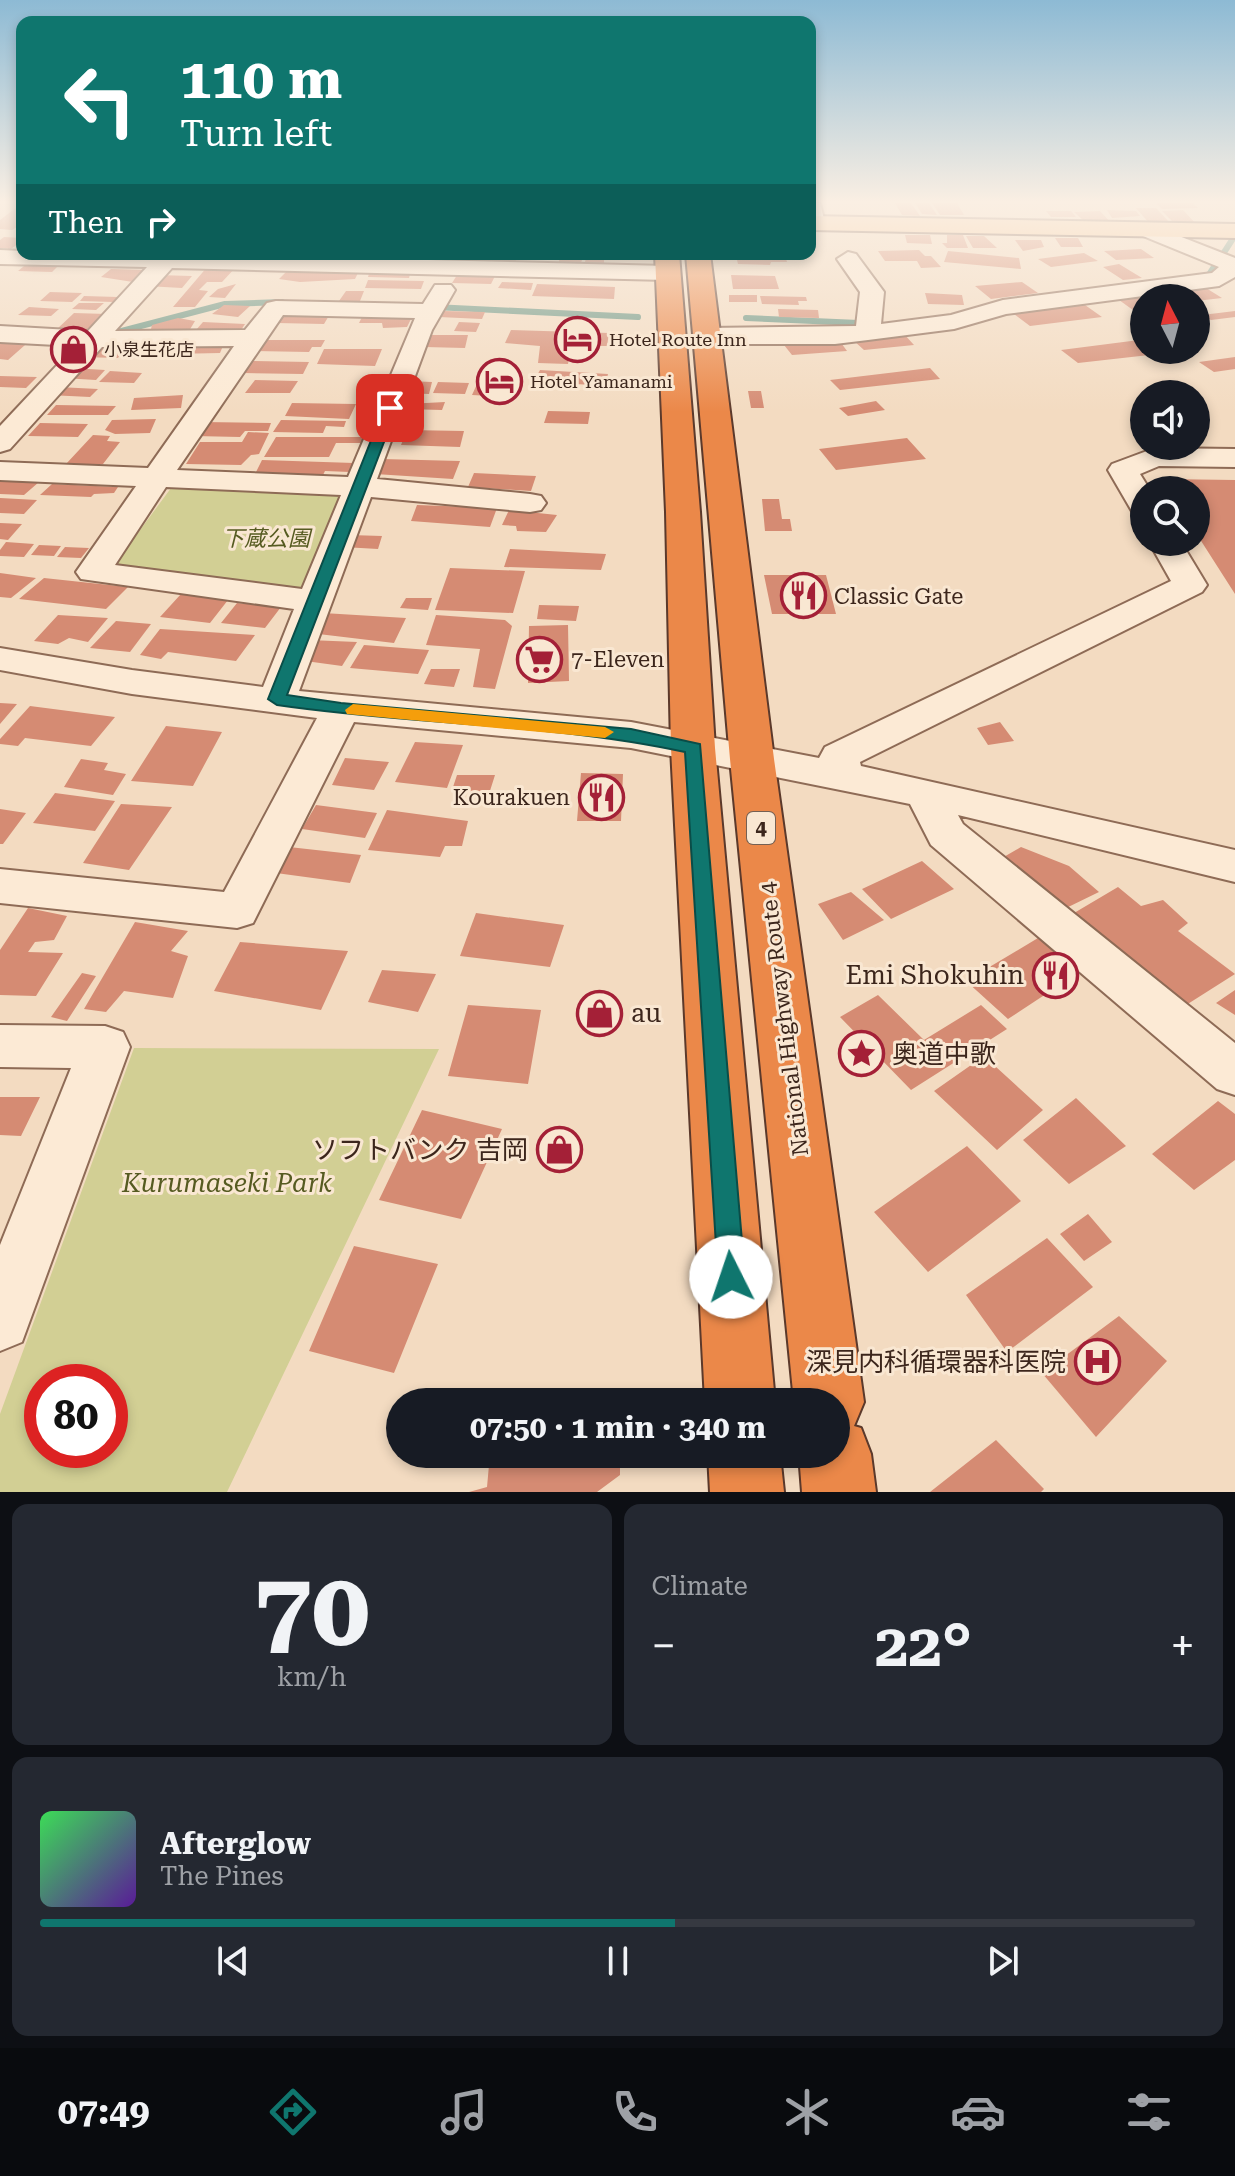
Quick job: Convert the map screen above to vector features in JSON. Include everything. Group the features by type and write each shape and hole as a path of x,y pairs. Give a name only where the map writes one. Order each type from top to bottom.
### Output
{"highway":[{"path":"677,273 693,748 739,1388"},
{"name":"National Highway Route 4","path":"682,273 708,336 752,759 827,1388"},
{"path":"745,1468 747,1492"},
{"path":"836,1468 839,1492"}],"street":[{"path":"0,443 154,273"},
{"path":"277,699 420,330 452,273"},
{"path":"858,273 872,292 868,333"},
{"path":"708,336 868,333 954,322 1003,307 1219,279 1227,273"},
{"path":"315,601 93,572 252,338 276,308 434,308"},
{"path":"0,334 252,338"},
{"path":"1130,482 1123,470 1155,457 1235,458"},
{"path":"0,471 361,487 530,503"},
{"path":"843,776 839,756 1190,585 1173,556"},
{"path":"0,659 132,682 341,709 631,735 926,793 1235,866"},
{"path":"0,886 237,911 341,709"},
{"path":"926,793 946,834 1235,1073"},
{"path":"0,1046 105,1047 0,1321"}],"green space":[{"name":"下蔵公園","path":"174,484 351,491 304,593 112,568"},
{"name":"Kurumaseki Park","path":"134,1048 439,1049 227,1492 0,1492 0,1414"}],"building":[{"path":"106,273 143,273 133,282 101,277"},
{"path":"202,273 231,273 222,282 207,282 199,290 208,291 195,307 173,307"},
{"path":"285,273 358,273 355,279 300,282 279,279"},
{"path":"369,273 411,273 409,278 368,277"},
{"path":"459,273 497,273 491,284 452,283"},
{"path":"1112,273 1133,273 1142,278 1123,280"},
{"path":"158,275 192,276 182,288 146,286"},
{"path":"731,275 775,276 779,289 733,289"},
{"path":"368,280 424,281 421,289 365,288"},
{"path":"502,282 533,283 531,290 498,288"},
{"path":"1022,282 1038,293 991,299 975,286"},
{"path":"236,284 225,298 209,297 218,289"},
{"path":"537,284 615,287 614,299 532,296"},
{"path":"1210,290 1222,298 1210,299"},
{"path":"346,291 364,291 360,301 339,301"},
{"path":"50,292 82,293 72,302 40,301"},
{"path":"925,293 962,295 964,305 928,304"},
{"path":"729,295 757,295 757,302 729,302"},
{"path":"84,296 118,297 114,302 80,301"},
{"path":"760,296 806,297 807,301 798,301 799,305 762,304"},
{"path":"1130,299 1130,308 1119,300"},
{"path":"79,303 104,303 96,310 72,309"},
{"path":"224,305 250,306 238,317 212,314"},
{"path":"1085,305 1102,317 1030,326 1014,314"},
{"path":"29,307 59,309 51,316 18,315"},
{"path":"778,309 818,310 819,318 779,317"},
{"path":"443,311 485,312 482,319 439,317"},
{"path":"1235,311 1235,317 1211,320 1210,314"},
{"path":"74,313 107,314 86,331 56,330"},
{"path":"284,313 330,314 324,324 277,323"},
{"path":"363,315 411,319 407,327 383,328 382,323 359,323"},
{"path":"178,318 195,321 189,331 150,333 152,325"},
{"path":"203,322 245,324 241,330 196,330"},
{"path":"459,322 480,323 476,332 454,331"},
{"path":"511,330 609,333 607,346 571,346 568,364 538,363 540,346 505,343"},
{"path":"904,334 914,345 864,350 853,340"},
{"path":"428,335 468,335 465,348 425,347"},
{"path":"0,337 33,338 8,360 0,359"},
{"path":"259,340 325,340 321,347 312,347 309,352 253,351"},
{"path":"839,340 847,351 792,355 784,345"},
{"path":"225,341 220,353 172,354 179,342"},
{"path":"1130,341 1130,357 1078,363 1061,350"},
{"path":"93,344 126,345 118,358 81,357"},
{"path":"324,349 382,349 375,366 317,364"},
{"path":"1235,357 1235,369 1214,372 1202,364 1210,364 1210,360"},
{"path":"252,361 309,362 303,374 243,373"},
{"path":"72,368 105,370 96,380 62,378"},
{"path":"930,368 940,379 840,390 830,380"},
{"path":"484,369 518,371 511,387 494,387 490,396 472,395"},
{"path":"540,370 608,374 605,386 534,381"},
{"path":"110,371 142,373 134,383 99,382"},
{"path":"0,376 37,377 26,388 0,387"},
{"path":"255,380 298,381 290,393 245,393"},
{"path":"407,381 432,382 429,394 403,393"},
{"path":"438,382 469,383 465,394 433,393"},
{"path":"58,387 98,389 90,397 49,395"},
{"path":"748,391 761,391 764,408 751,408"},
{"path":"183,395 181,408 131,410 134,398"},
{"path":"876,401 885,410 848,416 839,408"},
{"path":"445,402 442,410 405,409 407,404"},
{"path":"292,403 356,404 349,419 285,416"},
{"path":"56,405 116,406 108,415 47,415"},
{"path":"548,411 590,412 588,424 544,423"},
{"path":"156,419 150,433 115,434 105,430 112,420"},
{"path":"281,420 346,421 344,427 326,426 323,433 273,432"},
{"path":"203,422 271,423 268,431 245,431 240,437 194,436"},
{"path":"40,423 88,424 78,437 28,436"},
{"path":"407,430 464,431 460,447 401,445"},
{"path":"248,432 269,433 259,454 251,455 241,465 186,464 200,442 242,442"},
{"path":"93,435 110,436 107,441 120,442 103,464 66,464"},
{"path":"276,437 365,437 361,443 336,443 329,457 264,457"},
{"path":"907,438 926,459 836,470 819,449"},
{"path":"382,459 460,461 453,479 375,474"},
{"path":"262,460 354,463 350,472 325,471 323,475 256,472"},
{"path":"474,473 536,476 531,491 468,487"},
{"path":"0,480 39,482 24,495 0,494"},
{"path":"1210,480 1235,480 1235,594 1210,555"},
{"path":"52,484 118,487 114,493 94,494 91,497 40,495"},
{"path":"0,498 37,500 24,514 0,513"},
{"path":"762,499 779,499 782,519 790,519 792,531 765,531"},
{"path":"417,505 497,508 490,527 411,521"},
{"path":"509,510 557,515 546,532 517,531 516,526 502,525"},
{"path":"0,523 22,524 8,540 0,539"},
{"path":"350,535 382,536 378,549 343,547"},
{"path":"6,542 34,544 24,557 0,556"},
{"path":"39,545 61,546 54,556 31,555"},
{"path":"65,547 89,548 81,558 57,557"},
{"path":"510,549 606,554 601,570 504,567"},
{"path":"450,568 525,571 513,613 435,610"},
{"path":"0,573 36,578 11,598 0,597"},
{"path":"764,575 826,575 836,614 772,614"},
{"path":"44,578 128,587 106,609 19,599"},
{"path":"181,594 228,600 210,623 160,617"},
{"path":"406,598 432,598 428,610 400,608"},
{"path":"237,603 281,607 265,628 221,623"},
{"path":"539,605 579,606 576,621 537,619"},
{"path":"323,613 406,618 394,643 310,633"},
{"path":"58,615 108,618 88,642 69,638 58,644 34,641"},
{"path":"436,615 505,620 512,626 495,689 473,687 480,649 426,645"},
{"path":"116,621 151,624 130,652 90,648"},
{"path":"568,625 569,681 528,683 529,626"},
{"path":"160,629 255,635 236,661 168,652 161,659 140,655"},
{"path":"309,640 357,642 342,666 298,660"},
{"path":"364,645 429,650 418,674 350,668"},
{"path":"431,669 460,669 454,687 424,684"},
{"path":"0,703 17,704 0,724"},
{"path":"30,706 115,717 91,746 25,738 18,746 0,744 0,739"},
{"path":"1000,722 1014,741 988,745 977,728"},
{"path":"166,726 222,732 193,786 131,781"},
{"path":"415,742 463,745 447,788 395,782"},
{"path":"345,758 389,762 374,790 332,785"},
{"path":"81,759 108,763 104,770 126,774 113,795 64,787"},
{"path":"581,773 623,774 621,821 577,821"},
{"path":"457,775 495,775 489,794 452,790"},
{"path":"55,793 115,801 95,831 33,823"},
{"path":"121,804 172,807 129,870 83,863"},
{"path":"316,805 377,813 365,838 302,829"},
{"path":"0,809 26,813 3,844 0,844"},
{"path":"387,810 468,821 462,846 445,846 440,857 368,850"},
{"path":"289,847 361,855 350,883 276,873"},
{"path":"1021,847 1069,866 1099,892 1060,911 1002,858"},
{"path":"922,861 954,889 891,919 862,889"},
{"path":"1118,887 1141,906 1163,900 1188,923 1178,931 1235,974 1183,1007 1069,916"},
{"path":"851,892 884,920 843,940 818,904"},
{"path":"28,908 67,916 54,940 35,942 28,952 63,953 36,996 0,995 0,950"},
{"path":"476,913 564,925 550,967 460,956"},
{"path":"135,922 188,931 171,951 188,956 173,998 124,991 106,1012 84,1009"},
{"path":"1043,935 1084,969 1008,1019 966,981"},
{"path":"240,942 348,951 321,1010 214,991"},
{"path":"382,970 436,974 418,1012 368,1002"},
{"path":"82,973 96,976 67,1021 51,1017"},
{"path":"1235,990 1235,1015 1216,1003"},
{"path":"878,995 924,1040 981,1005 1007,1029 911,1090 840,1017"},
{"path":"468,1005 541,1010 528,1084 448,1076"},
{"path":"984,1056 1043,1110 997,1150 934,1091"},
{"path":"0,1097 40,1097 21,1136 0,1135"},
{"path":"1076,1098 1126,1146 1069,1184 1023,1140"},
{"path":"1218,1101 1235,1114 1235,1160 1194,1190 1152,1154"},
{"path":"422,1110 502,1129 461,1219 379,1200"},
{"path":"967,1146 1021,1201 928,1272 874,1212"},
{"path":"1088,1214 1112,1242 1084,1261 1060,1234"},
{"path":"1047,1238 1093,1287 1007,1352 966,1295"},
{"path":"354,1246 438,1264 394,1373 309,1351"},
{"path":"1119,1316 1167,1361 1096,1437 1042,1373"},
{"path":"996,1440 1044,1489 1041,1492 930,1492"},
{"path":"489,1468 620,1468 620,1475 597,1492 469,1492 487,1487"}],"waterway":[{"path":"1199,277 1210,273"},
{"path":"110,334 225,304 282,302"},
{"path":"434,307 638,317"},
{"path":"746,318 859,323"}],"slow traffic":[{"path":"353,710 605,732"}],"place":[{"name":"Hotel Route Inn","path":"578,339"},
{"name":"小泉生花店","path":"73,349"},
{"name":"Hotel Yamanami","path":"499,381"},
{"name":"Classic Gate","path":"803,596"},
{"name":"7-Eleven","path":"540,659"},
{"name":"Kourakuen","path":"601,797"},
{"name":"Emi Shokuhin","path":"1055,975"},
{"name":"au","path":"600,1013"},
{"name":"奥道中歌","path":"861,1054"},
{"name":"ソフトバンク 吉岡","path":"559,1150"},
{"name":"深見内科循環器科医院","path":"1097,1362"}],"route":[{"path":"390,408 277,699 341,709 631,735 693,748 731,1277"}]}
